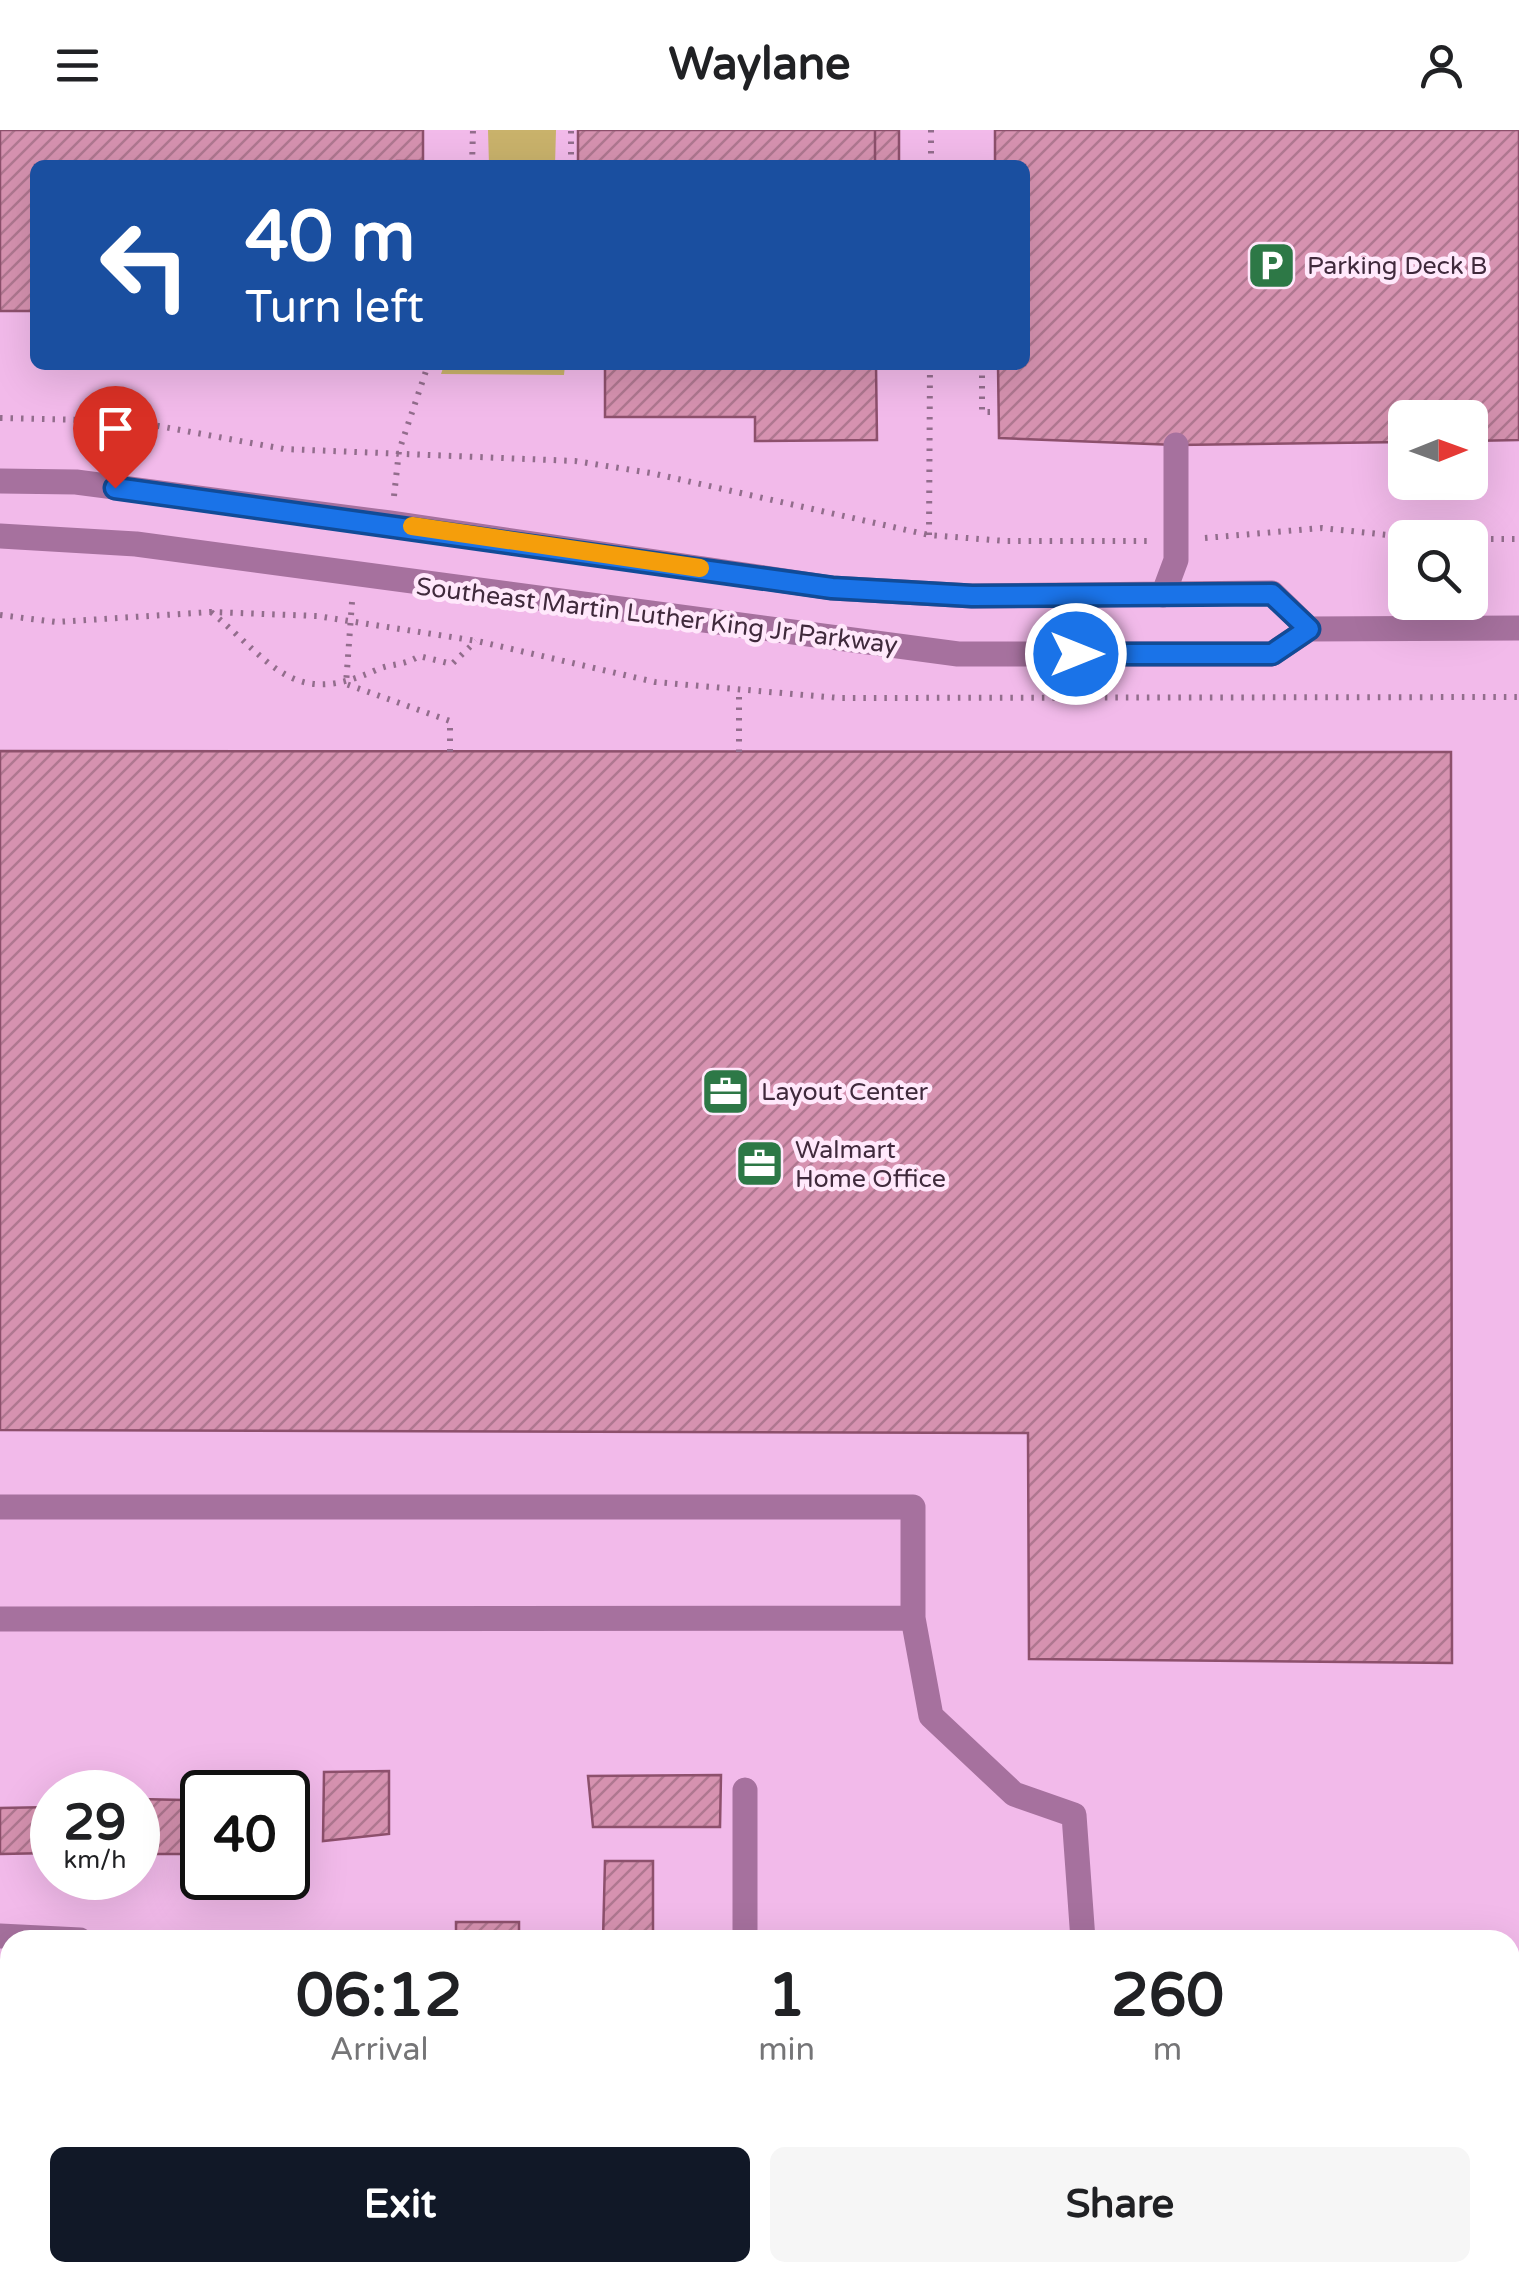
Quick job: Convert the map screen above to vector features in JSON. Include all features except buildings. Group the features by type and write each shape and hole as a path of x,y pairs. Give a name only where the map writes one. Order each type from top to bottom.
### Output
{"street":[{"path":"1163,595 1176,560 1176,445"},
{"name":"Southeast Martin Luther King Jr Parkway","path":"0,481 76,482 390,522 832,588 972,596 1272,594 1309,629 1272,654 958,654 136,544 0,536"},
{"path":"1309,629 1519,628"},
{"path":"0,1507 912,1506 913,1618 931,1716 1014,1794 1074,1815 1082,1930"},
{"path":"0,1619 913,1618"},
{"path":"745,1790 745,1930"}],"path":[{"path":"472,160 473,130"},
{"path":"571,130 571,160"},
{"path":"931,130 931,160"},
{"path":"393,502 400,451 426,370"},
{"path":"929,535 930,370"},
{"path":"982,370 982,412 998,412"},
{"path":"0,418 131,421 284,449 400,451 594,464 929,535 1005,541 1159,541"},
{"path":"1192,540 1322,528 1388,535"},
{"path":"1488,539 1519,538"},
{"path":"346,684 352,602"},
{"path":"211,612 302,684 315,688 346,684 383,667 402,667 419,656 452,664 477,641"},
{"path":"0,615 56,622 211,612 349,620 477,641 656,682 910,700 1519,697"},
{"path":"346,684 450,721 450,752"},
{"path":"738,752 739,690"}],"shaded area":[{"path":"488,130 556,130 555,160 489,160"},
{"path":"442,370 564,370 564,375 441,374"}],"slow traffic":[{"path":"412,526 700,568"}],"place":[{"name":"Parking Deck B","path":"1272,265"},
{"name":"Layout Center","path":"726,1091"},
{"name":"Walmart Home Office","path":"760,1163"}],"route":[{"path":"115,488 390,522 832,588 972,596 1272,594 1309,629 1272,654 1076,654"}]}
